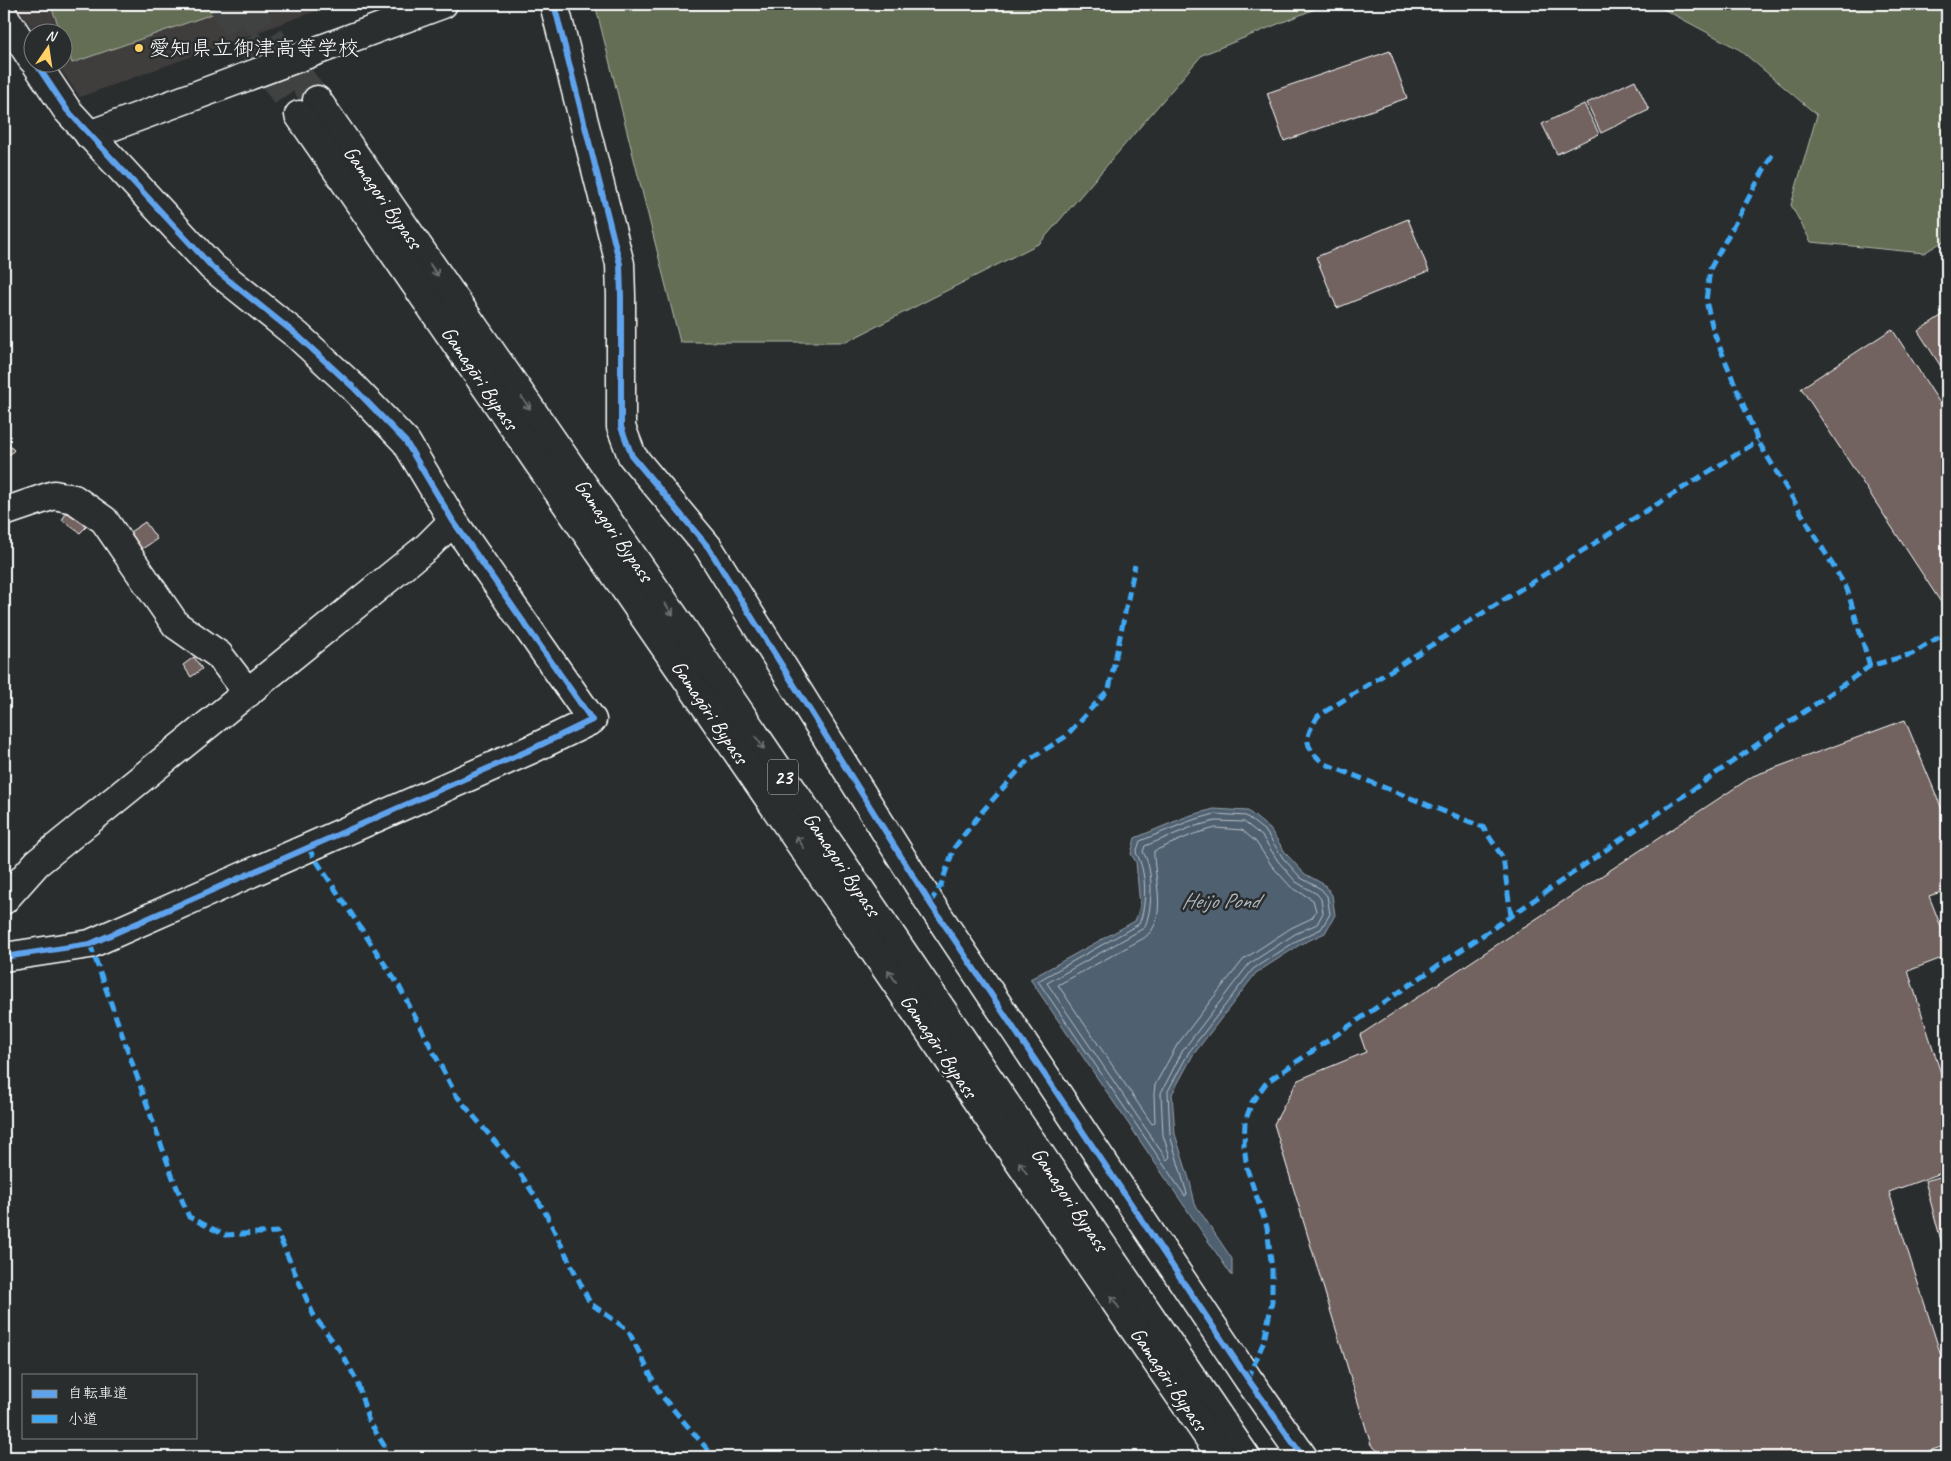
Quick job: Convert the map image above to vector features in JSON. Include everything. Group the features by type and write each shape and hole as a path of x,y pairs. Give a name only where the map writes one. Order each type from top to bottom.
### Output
{"main road":[{"path":"89,135 443,4"},
{"path":"554,4 620,264 622,296 621,427 632,456 708,547 930,903 1248,1379 1303,1457"},
{"path":"4,16 22,44"},
{"path":"4,957 90,944 524,753 592,720 453,521 406,442 353,386 298,336 212,267 67,110 42,72"},
{"name":"Gamagōri Bypass","path":"308,107 1222,1457"},
{"name":"Gamagori Bypass","path":"308,107 685,632 1246,1457"},
{"path":"4,512 54,494 74,499 104,520 176,625 219,655 248,693"},
{"path":"4,900 37,863 427,547 453,521"}],"shaded area":[{"name":"愛知県立御津高等学校","path":"15,4 335,4 80,97 62,72 72,72 72,22 28,22"}],"green space":[{"path":"50,4 241,4 72,63 72,22 57,22"},
{"path":"595,4 1327,4 1202,55 1040,243 846,342 680,342"},
{"path":"1654,4 1947,4 1947,239 1924,253 1811,242 1791,205 1817,115 1740,50"}],"water":[{"name":"Heijo Pond","path":"1214,809 1248,811 1270,829 1287,855 1305,874 1325,885 1332,895 1335,915 1325,933 1301,944 1256,973 1193,1055 1172,1094 1175,1134 1195,1204 1232,1259 1232,1276 1030,979 1135,921 1140,906 1136,862 1131,854 1135,838 1188,816"}],"building":[{"path":"1390,51 1407,98 1284,141 1267,93"},
{"path":"1635,80 1649,110 1601,133 1587,103"},
{"path":"1584,104 1599,134 1557,154 1542,124"},
{"path":"1408,219 1429,271 1337,308 1316,257"},
{"path":"1947,312 1947,376 1918,331"},
{"path":"1892,329 1947,414 1947,601 1942,604 1801,388"},
{"path":"4,441 14,450 7,458 4,455"},
{"path":"67,512 87,526 80,533 62,520"},
{"path":"145,522 157,539 142,549 130,532"},
{"path":"194,657 202,669 191,677 183,665"},
{"path":"1905,720 1947,821 1947,890 1929,896 1947,942 1947,956 1908,971 1947,1092 1947,1171 1889,1192 1947,1374 1947,1445 1911,1457 1385,1457 1371,1445 1274,1124 1298,1080 1366,1052 1360,1035 1753,776"},
{"path":"1947,1175 1947,1263 1925,1181"}],"tunnel":[{"path":"222,4 299,115"},
{"path":"245,4 317,100"}],"marked path":[{"path":"1772,155 1710,269 1706,301 1714,333 1758,441 1847,589 1870,666"},
{"path":"1511,916 1503,858 1483,827 1323,763 1309,746 1308,736 1313,724 1318,716 1758,441"},
{"path":"930,903 941,885 954,848 980,814 1027,761 1065,737 1109,689 1135,565"},
{"path":"1248,1379 1264,1341 1272,1302 1272,1270 1267,1227 1247,1169 1244,1146 1245,1122 1252,1102 1267,1082 1511,916 1870,666 1912,654 1947,632"},
{"path":"308,848 399,986 456,1095 516,1167 544,1210 590,1303 628,1330 660,1394 714,1457"},
{"path":"90,944 173,1178 189,1217 225,1235 277,1232 314,1316 341,1352 357,1381 368,1419 391,1457"}],"cycle path":[{"path":"554,4 620,264 621,427 632,456 708,547 930,903 1248,1379 1303,1457"},
{"path":"4,957 90,944 532,749 592,720 453,521 406,442 353,387 298,336 212,267 67,110 42,72"}],"place":[{"name":"愛知県立御津高等学校","path":"139,48"}]}
